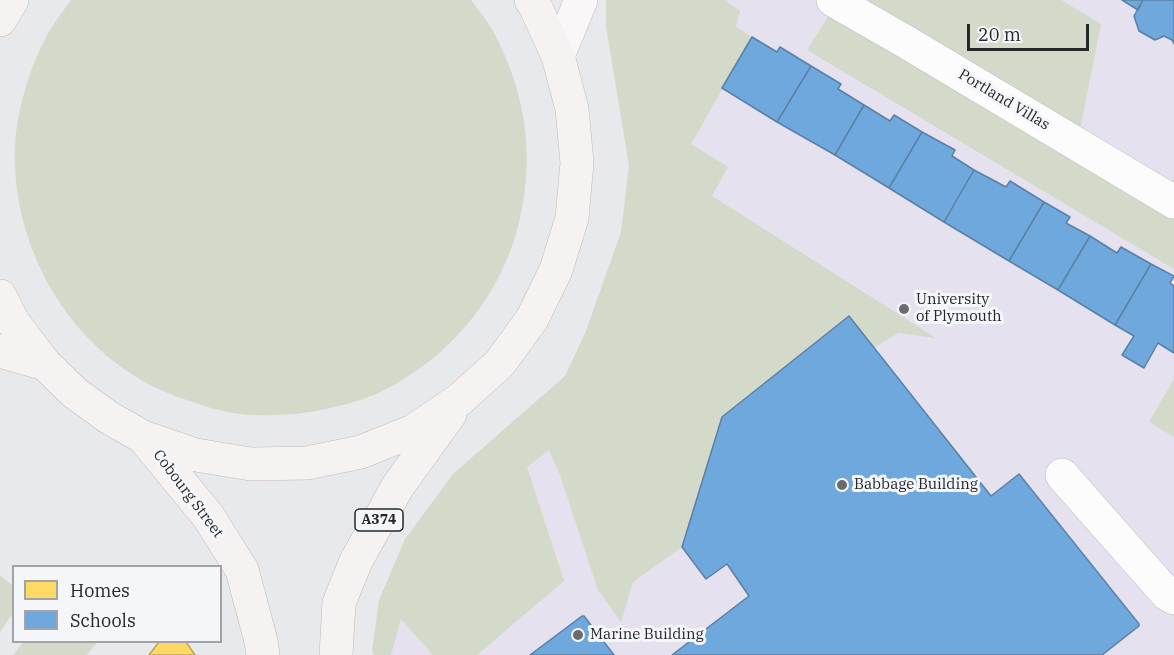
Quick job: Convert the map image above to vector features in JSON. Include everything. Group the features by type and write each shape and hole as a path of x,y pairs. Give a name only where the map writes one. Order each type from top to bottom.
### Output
{"main road":[{"path":"0,20 12,0"},
{"path":"0,296 13,322 45,364 83,399 108,417 143,437 196,455 251,464 307,463 361,452 413,431 459,400 500,363 532,319 556,270 572,218 577,163 572,109 558,56 531,0"},
{"path":"0,351 45,364"},
{"name":"A374","path":"336,655 339,603 356,561 398,486 459,400"},
{"name":"Cobourg Street","path":"143,437 208,516 242,570 263,655"}],"street":[{"path":"558,56 581,0"},
{"name":"Portland Villas","path":"832,0 1174,202"},
{"path":"1062,475 1167,594 1174,598"}],"shaded area":[{"name":"University of Plymouth","path":"631,0 1174,0 1174,655 391,655 401,619 475,506 539,457 629,328"}],"green space":[{"path":"71,0 471,0 494,33 515,82 525,131 527,157 526,182 516,234 500,274 478,311 449,344 398,383 368,397 317,411 249,415 206,407 163,391 117,364 78,327 48,283 27,234 17,192 16,134 25,89 45,39"},
{"path":"606,0 725,0 740,11 736,27 752,37 691,144 728,167 712,196 936,338 898,333 874,348 848,317 722,417 682,547 633,582 621,622 598,590 560,475 549,450 527,467 564,581 477,655 433,655 401,619 391,655 374,655 372,651 379,600 405,539 453,474 565,376 586,331 621,232 629,166 606,26"},
{"path":"832,0 1061,0 1101,24 1077,144 1170,198 1174,177 1174,269 807,50 837,3"},
{"path":"1174,379 1174,437 1149,422"},
{"path":"0,575 12,585 12,614 0,632"},
{"path":"22,643 96,643 87,655 13,655"}],"building: Homes":[{"path":"158,643 187,643 195,655 149,655"}],"building: Schools":[{"path":"1122,0 1143,0 1138,10"},
{"path":"1143,0 1174,0 1174,44 1172,40 1164,36 1155,40 1139,31 1134,16"},
{"path":"752,37 777,52 780,47 811,66 777,122 722,88"},
{"path":"811,66 841,84 838,89 864,105 835,155 777,122"},
{"path":"864,105 890,121 894,115 922,132 889,188 835,155"},
{"path":"922,132 955,150 952,156 974,170 944,222 889,188"},
{"path":"974,170 1006,187 1010,181 1044,202 1009,261 944,222"},
{"path":"1044,202 1070,217 1066,223 1090,236 1058,290 1009,261"},
{"path":"1090,236 1117,253 1121,247 1151,264 1115,325 1058,290"},
{"path":"1151,264 1174,276 1170,283 1174,286 1174,353 1158,343 1144,368 1122,355 1134,336 1115,325"},
{"name":"Babbage Building","path":"849,316 991,496 1019,474 1139,626 1102,655 672,655 749,596 727,564 706,579 682,547 722,417"},
{"name":"Marine Building","path":"582,616 614,655 530,655"}],"place":[{"name":"University of Plymouth","path":"904,309"},
{"name":"Babbage Building","path":"842,485"},
{"name":"Marine Building","path":"578,635"}]}
